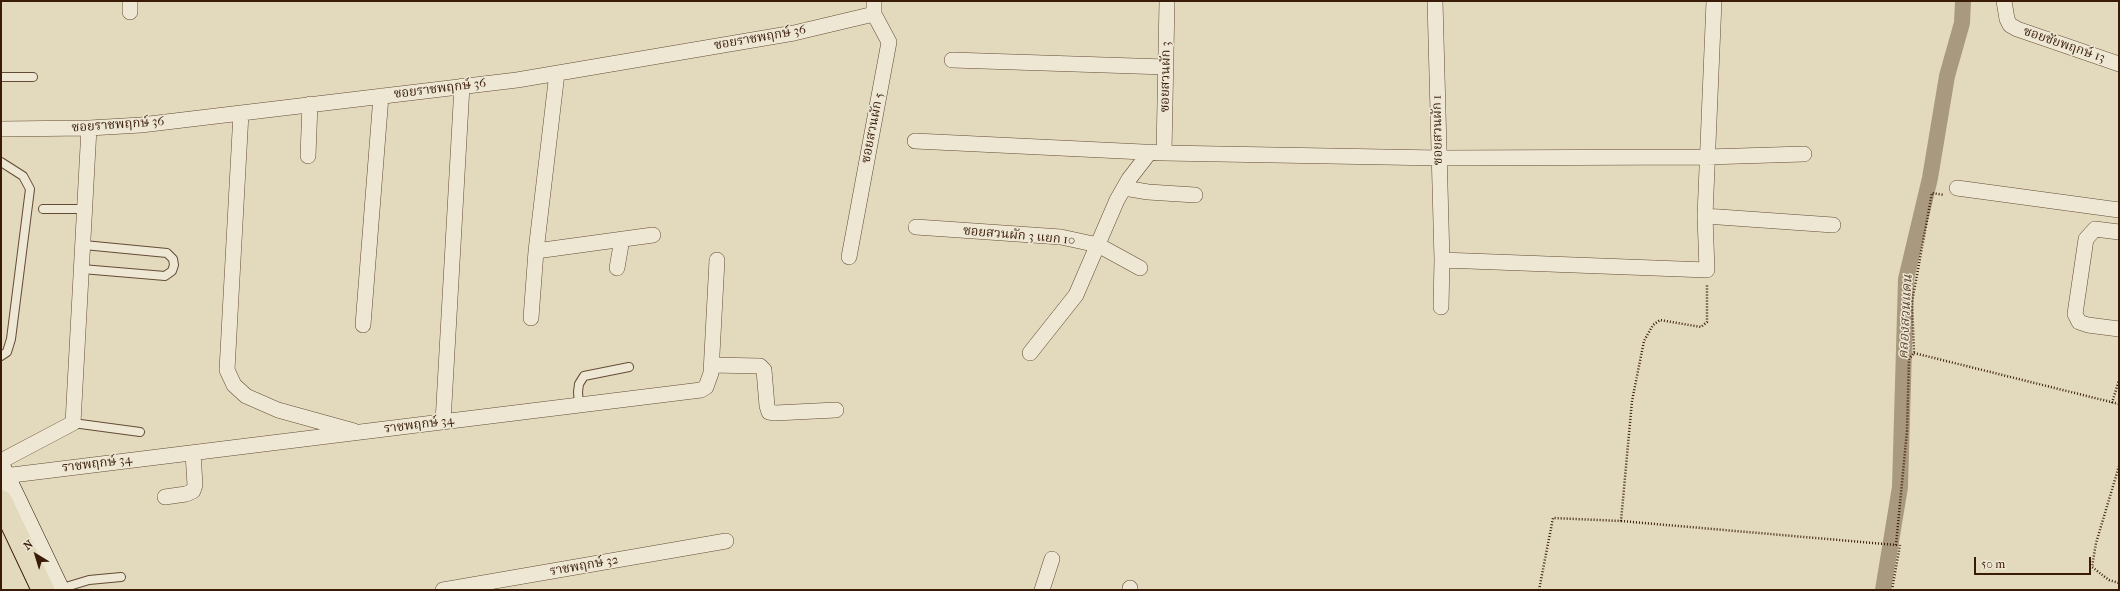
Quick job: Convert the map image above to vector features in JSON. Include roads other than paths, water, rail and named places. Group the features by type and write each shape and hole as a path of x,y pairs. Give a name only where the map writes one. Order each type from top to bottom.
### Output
{"main road":[{"path":"2,469 58,590"},
{"path":"1,501 44,590"},
{"path":"1,529 28,590"},
{"path":"41,552 51,590"}],"street":[{"name":"ซอยสวนผัก 3","path":"1157,153 1166,67 1167,1"},
{"name":"ซอยสวนผัก 1","path":"1435,1 1442,260 1441,307"},
{"path":"1442,260 1707,270 1705,216 1714,1"},
{"name":"ซอยชัยพฤกษ์ 13","path":"2004,1 2007,19 2010,25 2017,29 2119,64"},
{"name":"ซอยราชพฤกษ์ 36","path":"1,129 89,128 141,125 557,73 794,34 874,7"},
{"name":"ซอยสวนผัก 5","path":"849,257 889,42 874,7"},
{"path":"952,60 1166,67"},
{"path":"531,318 536,251 557,73"},
{"path":"442,422 462,86"},
{"path":"363,325 381,96"},
{"path":"308,156 310,104"},
{"path":"241,113 227,370 234,385 246,396 278,410 361,433"},
{"path":"2,469 73,423 84,245 89,128"},
{"path":"915,141 1157,153 1439,158 1707,157 1804,154"},
{"path":"1030,353 1076,295 1117,200 1128,179 1157,153"},
{"path":"1124,188 1148,192 1194,195"},
{"path":"1951,192 2119,210"},
{"path":"1705,216 1833,225"},
{"name":"ซอยสวนผัก 3 แยก 10","path":"916,227 1061,237 1098,245 1140,268"},
{"path":"2119,232 2095,229 2086,239 2075,314 2079,322 2088,325 2119,329"},
{"path":"536,251 653,234"},
{"path":"618,268 622,239"},
{"name":"ราชพฤกษ์ 34","path":"2,469 193,453 701,390 706,387 712,365 718,260"},
{"path":"712,365 760,366 764,370 767,406 769,412 836,410"},
{"path":"164,497 186,494 192,491 195,485 193,453"},
{"name":"ราชพฤกษ์ 32","path":"443,590 726,541"},
{"path":"1042,590 1052,559"}],"lane":[{"path":"1,77 33,77"},
{"path":"1,162 23,176 30,189 11,339 7,352 1,356"},
{"path":"43,209 85,209"},
{"path":"82,269 165,276 172,271 174,265 173,259 167,254 84,245"},
{"path":"579,405 579,388 584,376 629,367"},
{"path":"73,423 140,432"},
{"path":"58,590 89,580 121,578"}],"waterway":[{"name":"คลองสวนแดน","path":"1883,590 1900,487 1906,279 1930,178 1947,76 1962,23 1963,1"}]}
